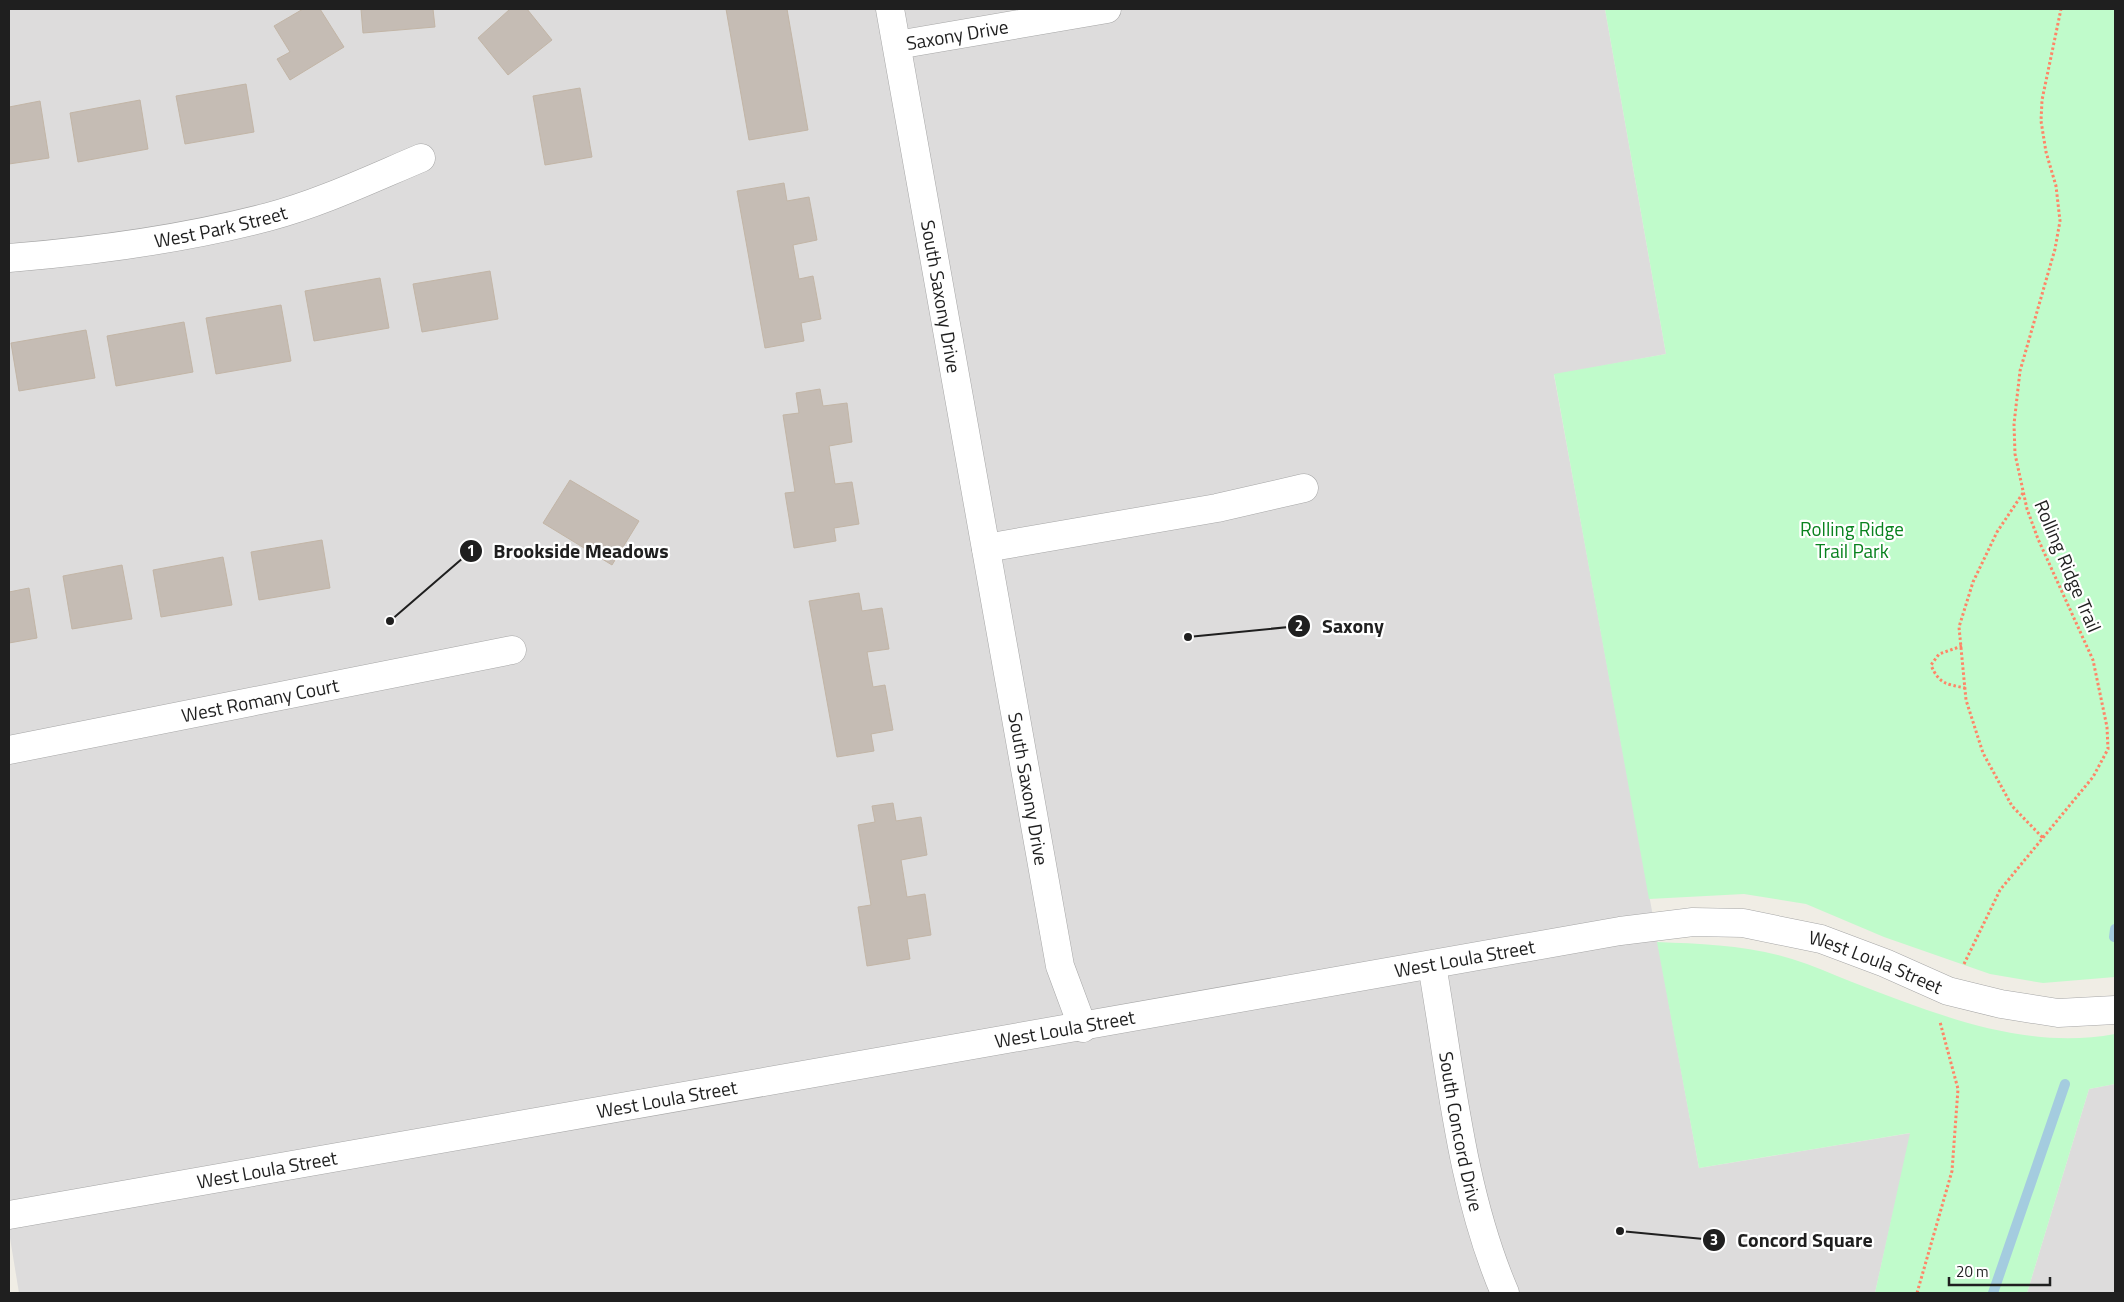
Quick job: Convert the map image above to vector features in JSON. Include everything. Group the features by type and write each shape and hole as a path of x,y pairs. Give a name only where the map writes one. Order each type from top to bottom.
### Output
{"street":[{"name":"South Saxony Drive","path":"890,9 1060,966 1083,1028"},
{"name":"Saxony Drive","path":"897,45 1107,9"},
{"name":"West Park Street","path":"9,258 47,255 173,237 269,217 348,189 421,158"},
{"path":"986,548 1217,508 1304,488"},
{"name":"West Romany Court","path":"9,750 512,650"},
{"name":"West Loula Street","path":"9,1215 1083,1028 1620,931 1693,922 1743,923 1821,939 1885,963 1948,991 2001,1004 2058,1013 2115,1010"},
{"name":"South Concord Drive","path":"1432,965 1465,1157 1489,1256 1504,1293"}],"path":[{"name":"Rolling Ridge Trail","path":"1917,1293 1952,1171 1958,1089 1940,1022 1948,991 1972,950 2000,890 2093,777 2108,749 2107,727 2093,660 2053,574 2027,509 2015,454 2014,424 2020,371 2055,249 2060,221 2056,186 2046,152 2041,122 2042,100 2061,9"},
{"path":"2024,493 1997,532 1973,582 1960,627 1966,700 1983,752 2012,806 2043,838"},
{"path":"1962,646 1939,654 1931,665 1937,678 1948,685 1965,688"}],"shaded area":[{"path":"9,9 1605,9 1666,354 1554,375 1699,1168 1911,1133 1875,1293 19,1293 9,1232"},
{"path":"2115,1084 2115,1293 2027,1293 2089,1089"}],"green space":[{"name":"Rolling Ridge Trail Park","path":"1605,9 2115,9 2115,977 2043,983 1990,974 1884,937 1806,904 1744,894 1649,899 1554,374 1666,354"},
{"path":"1657,942 1725,946 1775,954 1807,964 1948,1017 2014,1033 2047,1038 2081,1038 2115,1034 2115,1084 2089,1089 2027,1293 1875,1293 1910,1133 1699,1168"}],"building":[{"path":"303,9 320,9 344,47 290,80 277,59 290,52 274,26"},
{"path":"361,9 433,9 435,27 363,33"},
{"path":"510,9 527,9 552,40 508,75 478,38"},
{"path":"726,9 787,9 808,130 749,140"},
{"path":"246,84 254,132 185,144 176,96"},
{"path":"580,88 592,157 545,165 533,96"},
{"path":"140,100 148,149 78,162 70,113"},
{"path":"40,101 49,158 9,164 9,107"},
{"path":"784,183 787,201 809,197 817,240 793,245 799,279 813,276 821,319 801,323 804,341 765,348 737,191"},
{"path":"490,271 498,319 422,332 413,284"},
{"path":"380,278 389,328 314,341 305,291"},
{"path":"281,305 291,361 216,374 206,318"},
{"path":"184,322 193,372 116,386 107,336"},
{"path":"86,330 95,378 19,391 11,343"},
{"path":"820,389 823,406 847,403 852,442 829,446 835,484 852,482 859,524 834,528 836,541 794,548 785,493 795,492 783,415 799,413 796,393"},
{"path":"570,480 639,521 612,565 543,523"},
{"path":"322,540 330,588 259,600 251,552"},
{"path":"223,557 232,605 161,617 153,570"},
{"path":"122,565 132,619 72,629 63,576"},
{"path":"29,588 37,638 9,643 9,592"},
{"path":"859,593 862,611 882,608 889,649 867,652 873,687 885,685 893,730 871,734 874,751 837,757 809,601"},
{"path":"893,803 896,821 921,817 927,855 901,860 907,897 925,894 931,935 907,939 910,959 867,966 858,907 871,905 858,825 875,822 872,806"}],"waterway":[{"path":"2114,937 2115,929"},
{"path":"1993,1293 2065,1084"}],"place":[{"name":"Brookside Meadows","path":"390,621"},
{"name":"Saxony","path":"1188,637"},
{"name":"Concord Square","path":"1620,1231"}]}
